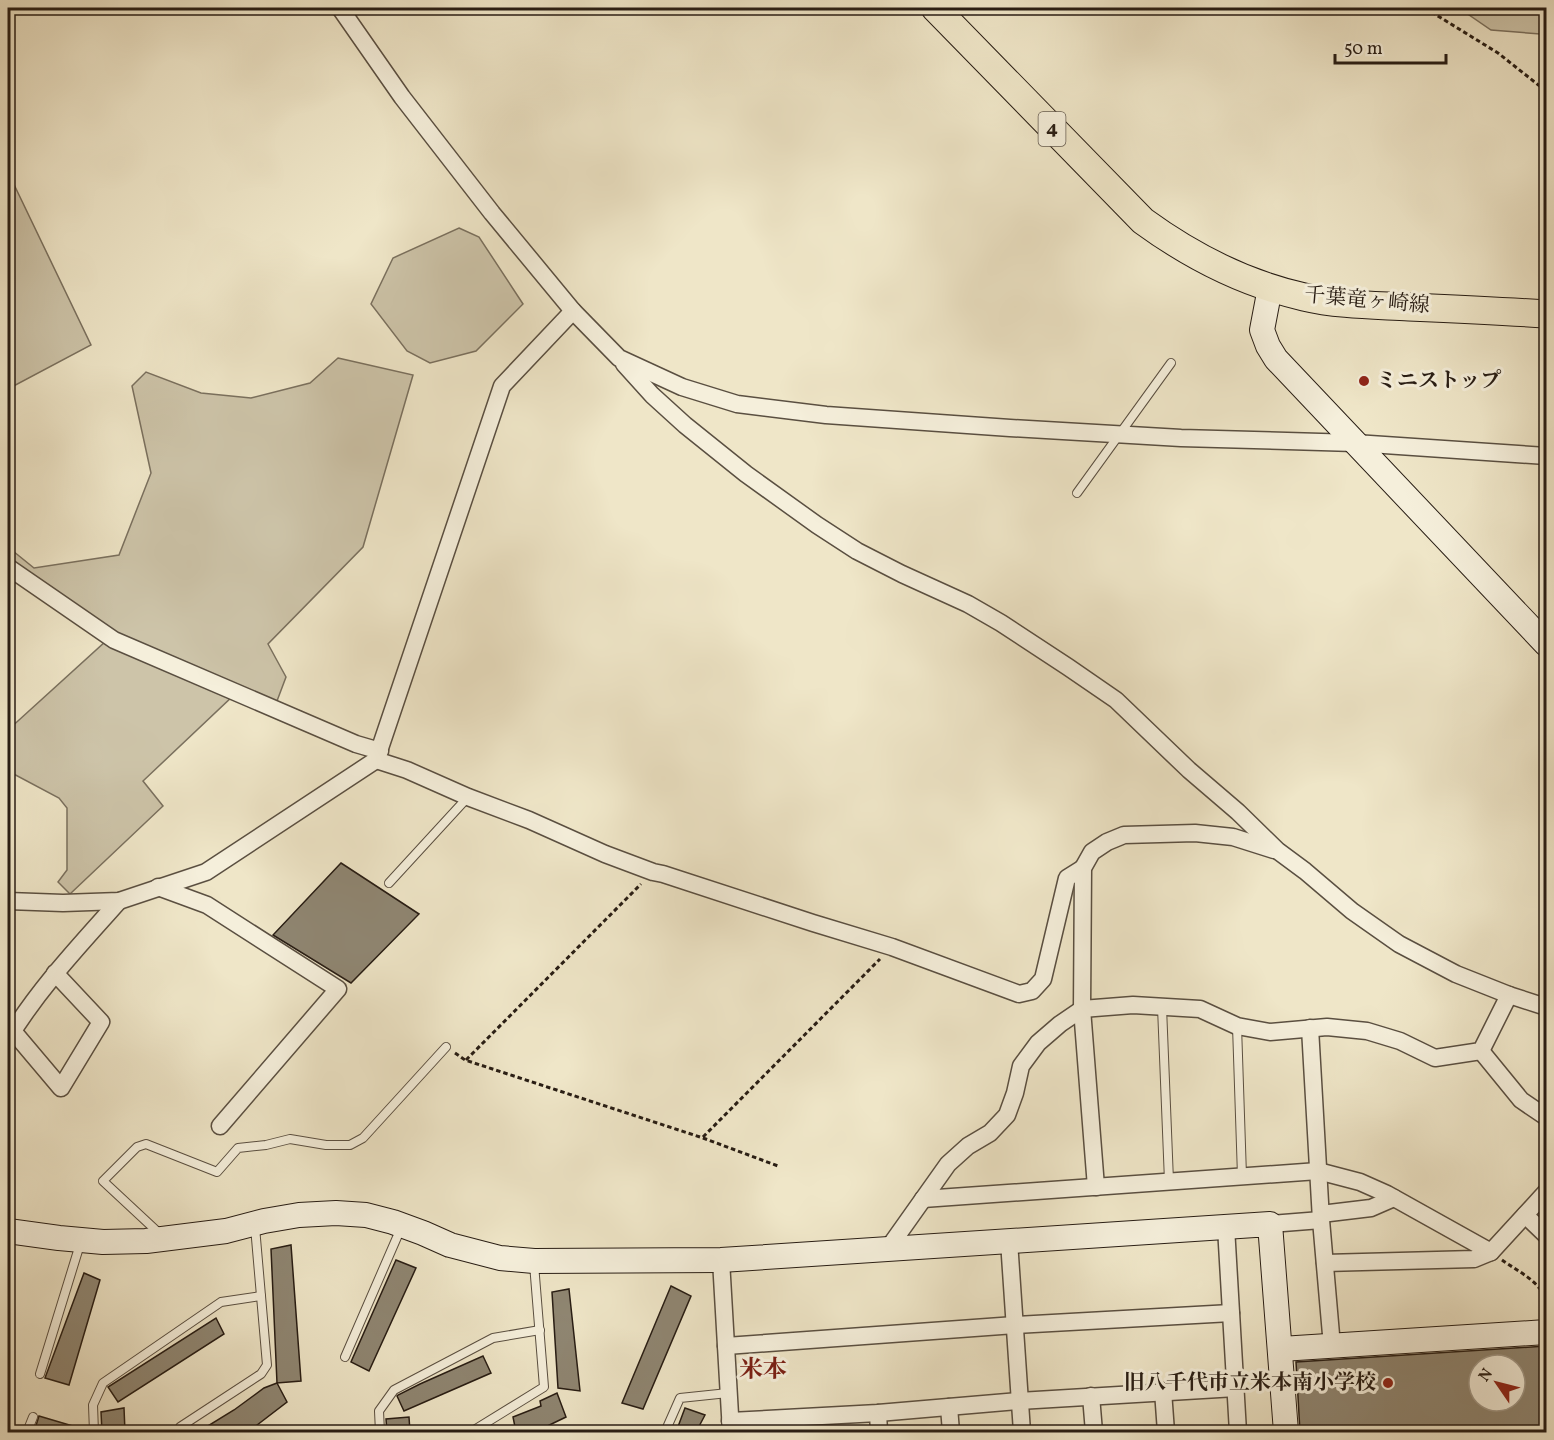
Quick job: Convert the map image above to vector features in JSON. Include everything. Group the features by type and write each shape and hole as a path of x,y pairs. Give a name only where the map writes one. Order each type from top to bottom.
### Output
{"main road":[{"name":"千葉竜ヶ崎線","path":"935,8 1143,221 1203,259 1270,288 1306,298 1347,303 1546,314"}],"street":[{"path":"340,8 402,96 485,204 573,311 620,358 652,395 685,425 746,474 857,551 968,604 1001,623 1116,700 1278,851 1352,911 1400,944 1456,974 1546,1007"},
{"path":"1270,288 1262,330 1276,359 1546,644"},
{"path":"8,901 63,903 120,901 206,872 378,756 502,386 573,311"},
{"path":"620,358 682,387 737,404 826,415 1119,435 1355,443 1546,456"},
{"path":"8,567 114,640 356,744 468,797 653,872 892,947 1019,994 1032,991 1043,979 1067,878 1083,868 1092,852 1107,842 1124,835 1195,833 1233,837 1278,851"},
{"path":"1083,868 1082,1009 1096,1186"},
{"path":"158,887 207,904 338,989 220,1126"},
{"path":"55,973 101,1022 61,1088 10,1034 55,973 120,901"},
{"path":"1481,1051 1509,995"},
{"path":"887,1250 948,1164 968,1146 990,1133 1007,1115 1016,1093 1022,1066 1038,1043 1082,1009 1133,1005 1200,1009 1238,1026 1270,1032 1327,1027 1367,1031 1401,1041 1435,1058 1481,1051"},
{"path":"1310,1028 1321,1217 1332,1346"},
{"path":"1481,1051 1521,1100 1546,1117"},
{"path":"923,1199 1318,1171 1360,1182 1394,1198 1491,1252"},
{"path":"1325,1263 1474,1259 1491,1252 1546,1192"},
{"path":"8,1231 103,1242 166,1239 225,1231 299,1215 336,1213 366,1215 403,1225 450,1245 500,1258 534,1261 721,1260 1270,1224 1371,1208 1394,1198"},
{"path":"1525,1215 1546,1235"},
{"path":"1270,1224 1286,1432"},
{"path":"1226,1227 1238,1432"},
{"path":"1009,1241 1022,1432"},
{"path":"721,1260 730,1426 805,1425 878,1413 1019,1401 1236,1388"},
{"path":"726,1346 1014,1325 1231,1313"},
{"path":"1281,1349 1546,1332"},
{"path":"1163,1391 1166,1432"},
{"path":"1091,1396 1094,1432"},
{"path":"949,1407 951,1432"},
{"path":"878,1413 879,1432"}],"lane":[{"path":"1077,493 1171,363"},
{"path":"389,883 468,797"},
{"path":"1162,1007 1168,1181"},
{"path":"1238,1026 1242,1176"},
{"path":"166,1239 103,1181 137,1147 146,1144 217,1172 238,1148 266,1145 290,1139 326,1146 350,1145 363,1138 446,1047"},
{"path":"177,1432 180,1427 261,1374 267,1365 254,1224"},
{"path":"345,1357 403,1225"},
{"path":"40,1374 82,1240"},
{"path":"471,1432 544,1387 534,1261"},
{"path":"94,1432 93,1405 103,1383 221,1302 261,1296"},
{"path":"380,1432 379,1411 394,1390 493,1338 540,1330"},
{"path":"665,1432 680,1398 728,1393"},
{"path":"27,1432 33,1417"}],"path":[{"path":"1425,8 1498,53 1546,91"},
{"path":"465,1060 653,872"},
{"path":"703,1138 892,947"},
{"path":"446,1047 465,1060 703,1138 778,1166"},
{"path":"1491,1252 1538,1285 1546,1297 1546,1303"}],"shaded area":[{"path":"1459,8 1546,8 1546,21 1540,34 1491,30"},
{"path":"8,172 91,345 8,389"},
{"path":"459,228 479,237 523,304 476,351 430,363 407,351 371,304 393,258"},
{"path":"338,358 413,375 363,547 268,644 286,677 277,701 260,709 233,696 143,781 163,806 70,894 58,882 67,870 67,808 59,798 8,771 8,730 107,640 8,573 8,547 34,568 119,555 151,473 132,386 146,372 201,393 251,398 310,383"}],"building":[{"path":"341,863 419,914 351,983 273,935"},
{"path":"291,1245 301,1381 277,1383 271,1249"},
{"path":"396,1260 416,1268 369,1371 351,1362"},
{"path":"84,1273 100,1280 69,1385 45,1378"},
{"path":"671,1286 691,1296 643,1409 622,1403"},
{"path":"569,1289 580,1391 558,1388 552,1292"},
{"path":"216,1318 224,1334 118,1402 108,1387"},
{"name":"旧八千代市立米本南小学校","path":"1546,1346 1546,1432 1300,1432 1296,1362"},
{"path":"483,1356 491,1373 404,1411 398,1395"},
{"path":"277,1383 287,1402 248,1432 198,1432 264,1388"},
{"path":"557,1393 566,1417 535,1432 516,1432 513,1417 541,1406 540,1401"},
{"path":"124,1408 125,1432 102,1432 101,1412"},
{"path":"685,1408 705,1415 696,1432 676,1432"},
{"path":"39,1416 83,1429 82,1432 34,1432"},
{"path":"409,1417 410,1432 387,1432 386,1419"}],"place":[{"name":"ミニストップ","path":"1364,381"},
{"name":"旧八千代市立米本南小学校","path":"1388,1383"}],"district":[{"name":"米本","path":"763,1371"}]}
